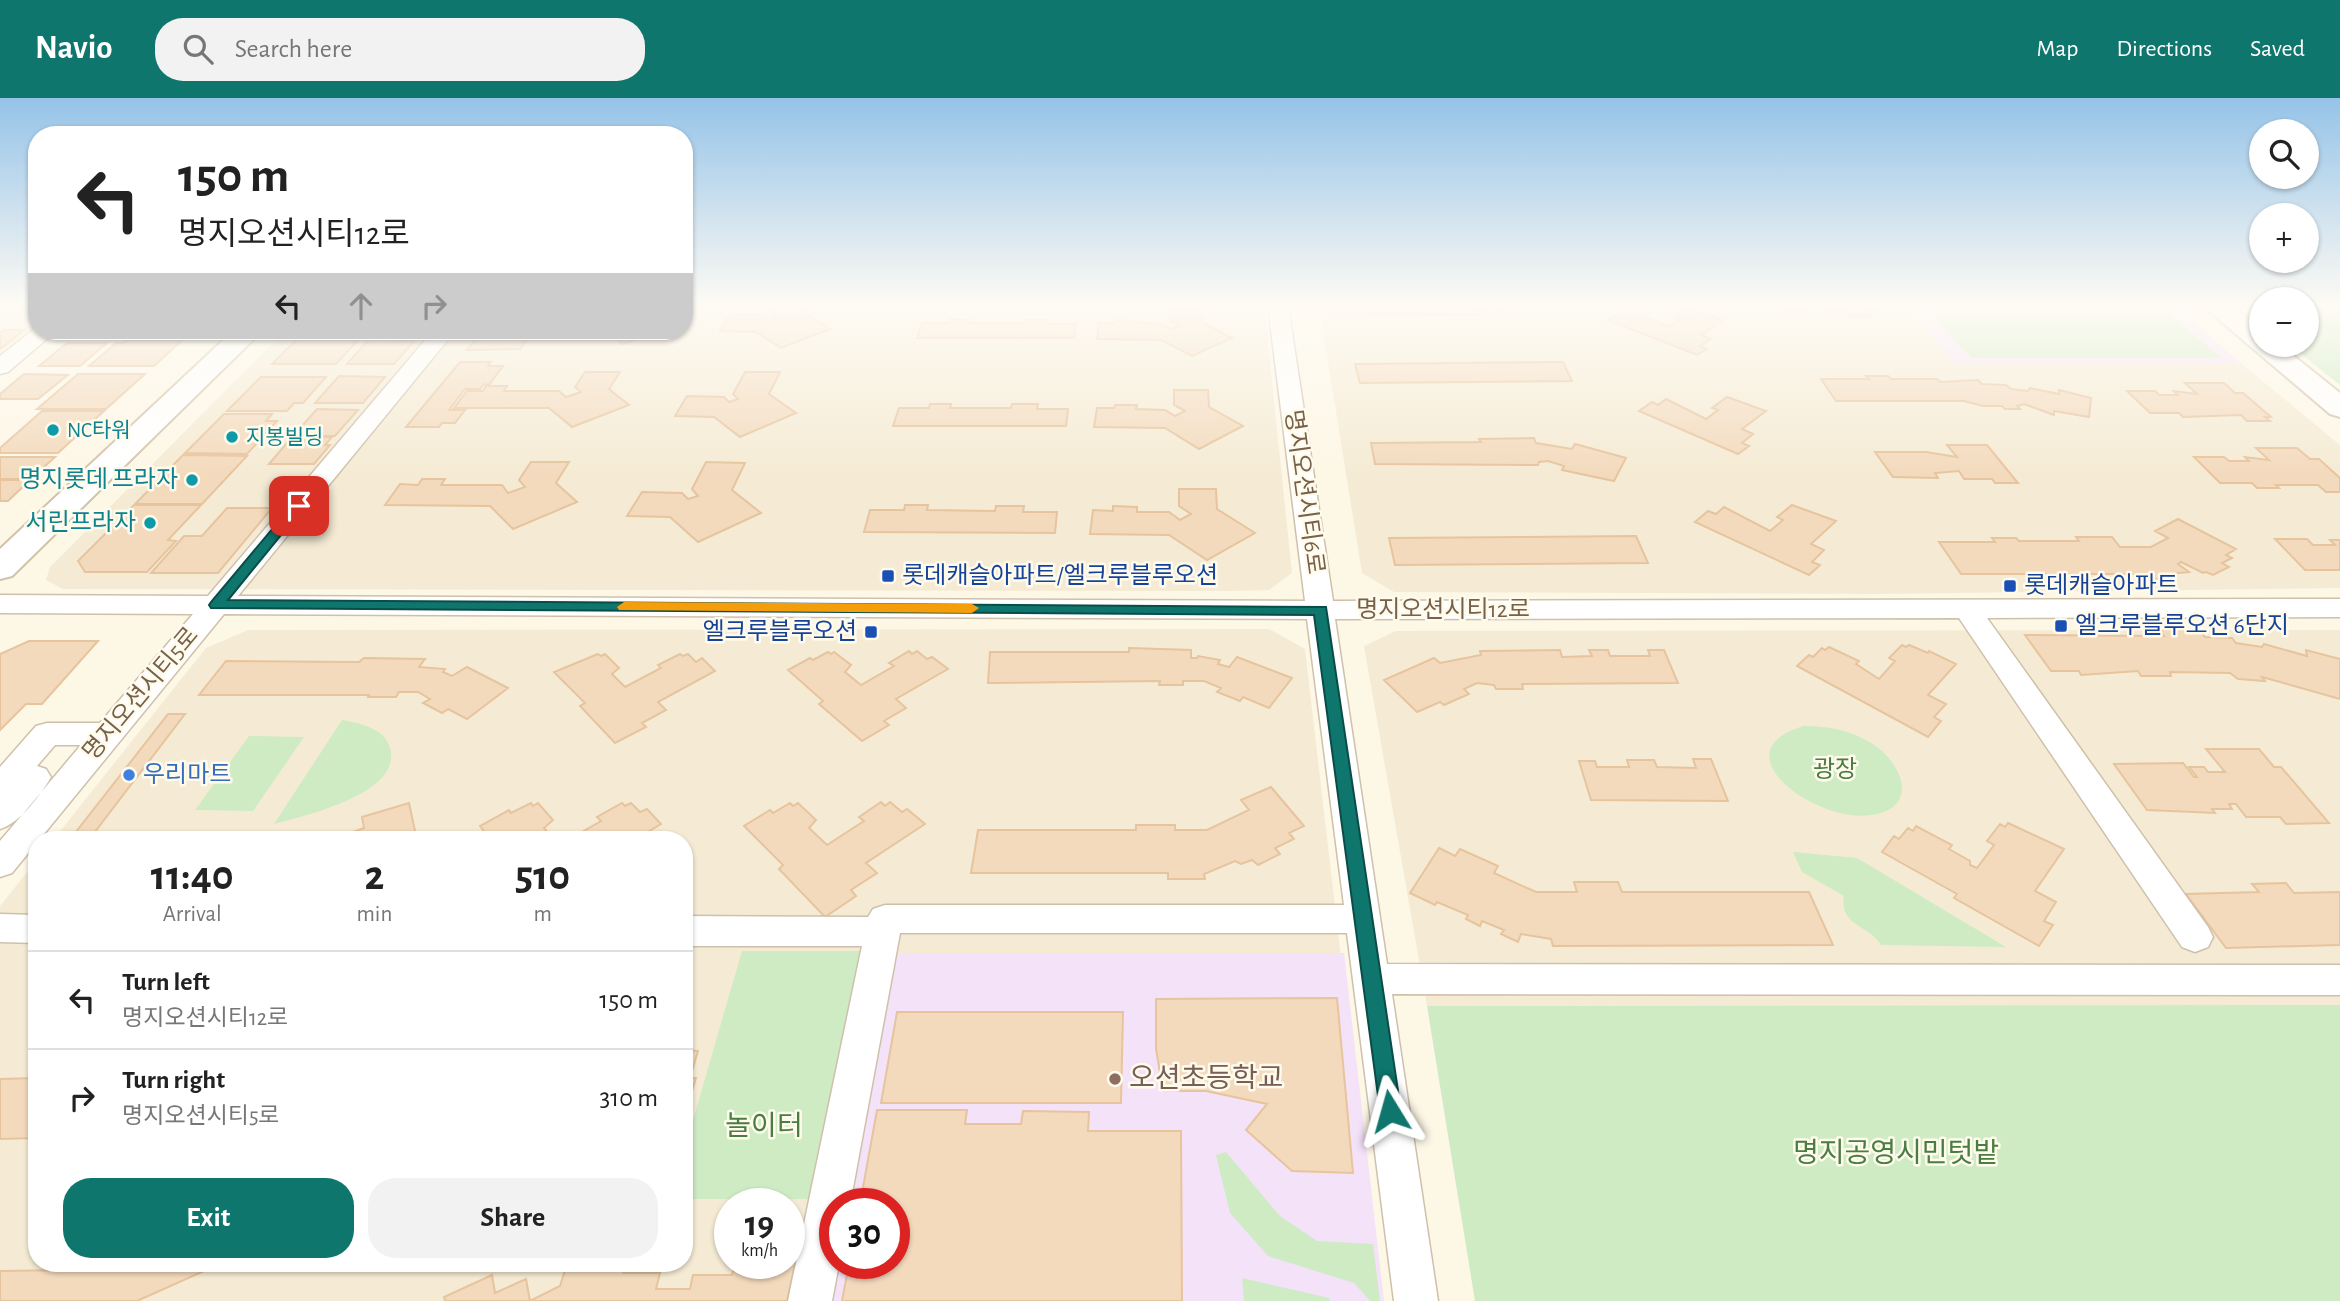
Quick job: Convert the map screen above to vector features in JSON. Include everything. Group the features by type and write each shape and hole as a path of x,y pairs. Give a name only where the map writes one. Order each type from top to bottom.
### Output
{"main road":[{"path":"0,568 215,362"},
{"path":"2284,362 2340,408"}],"street":[{"name":"명지오션시티5로","path":"0,864 418,362"},
{"name":"명지오션시티6로","path":"1286,362 1416,1301"},
{"name":"명지오션시티12로","path":"0,604 1320,610 2340,608"},
{"path":"1967,609 2195,937"},
{"path":"0,788 47,734 109,734"},
{"path":"0,817 71,734"},
{"path":"810,1301 885,919 1363,919"},
{"path":"0,928 28,929"},
{"path":"693,931 882,932"},
{"path":"1372,979 2340,980"}],"shaded area":[{"path":"254,362 1270,362 1292,573 1269,590 1233,591 63,589 46,580 50,567"},
{"path":"1328,362 2242,364 2340,445 2340,588 1871,594 1394,592 1362,573"},
{"path":"1953,362 2242,364 1955,364"},
{"path":"1269,629 1305,649 1341,958 868,1188 819,1188 819,1279 835,1279 831,1301 0,1301 0,906 28,871 28,1272 693,1272 693,831 60,831 206,648 248,630"},
{"path":"2340,630 2340,1005 1427,1006 1364,646 1396,631"},
{"name":"오션초등학교","path":"895,953 1344,953 1384,1301 831,1301 835,1279 910,1279 910,1188 852,1188"}],"green space":[{"path":"2311,362 2340,362 2340,385"},
{"path":"342,720 377,731 387,741 390,764 381,778 367,790 348,800 274,824"},
{"name":"광장","path":"1804,726 1843,731 1878,747 1896,768 1901,780 1902,792 1898,802 1888,810 1872,815 1849,815 1825,808 1784,783 1772,768 1770,752 1779,737"},
{"path":"249,736 304,737 253,811 195,810"},
{"path":"1793,852 1857,858 2006,947 1881,945 1846,914 1844,896 1802,872"},
{"name":"놀이터","path":"742,951 872,951 824,1188 819,1188 819,1199 805,1199 805,1188 714,1188 714,1199 693,1199 693,1120"},
{"name":"명지공영시민텃밭","path":"2340,1005 2340,1301 1475,1301 1427,1006"},
{"path":"1226,1152 1280,1216 1317,1241 1373,1244 1380,1301 1370,1301 1354,1283 1268,1256 1230,1213 1216,1155"},
{"path":"1242,1278 1329,1298 1330,1301 1244,1301"}],"building":[{"path":"44,362 85,362 80,366 39,366"},
{"path":"94,362 158,362 154,366 89,366"},
{"path":"274,362 338,362 336,364 272,364"},
{"path":"349,362 396,362 394,364 347,364"},
{"path":"460,362 491,362 488,366 503,366 489,385 484,384 480,389 465,389 449,410 465,410 455,423 442,423 439,427 406,427"},
{"path":"1563,362 1572,381 1360,383 1355,364"},
{"path":"585,372 620,372 609,389 629,405 572,427 549,408 454,408 467,391 483,391 486,386 507,386 504,391 559,391 566,397 581,392 575,387"},
{"path":"745,372 780,372 769,394 796,413 740,437 714,417 675,416 687,396 724,397 729,402 738,399 733,394"},
{"path":"24,374 68,375 38,399 0,399 0,394"},
{"path":"78,374 145,374 106,409 37,409"},
{"path":"339,376 385,377 363,403 315,403"},
{"path":"1866,376 1937,379 1940,382 1978,380 1982,384 2006,385 2011,389 2028,391 2030,388 2059,394 2059,390 2091,398 2089,417 2054,411 2054,415 2024,404 2017,406 2020,409 2005,409 2002,406 1983,406 1964,401 1836,401 1821,379 1869,379"},
{"path":"261,377 326,377 303,403 294,403 287,411 227,411"},
{"path":"2185,383 2224,383 2235,393 2243,393 2271,417 2265,417 2270,421 2247,421 2241,415 2183,417 2179,413 2150,413 2127,391 2155,391 2159,395 2178,395 2174,391 2197,394"},
{"path":"1174,390 1208,390 1209,407 1243,426 1199,449 1165,428 1094,427 1097,408 1114,408 1115,405 1137,405 1136,409 1165,410 1175,416 1185,411 1174,405"},
{"path":"1727,397 1766,411 1742,429 1753,434 1742,443 1749,446 1738,454 1639,411 1652,402 1658,405 1666,399 1706,419 1718,410 1712,408"},
{"path":"930,404 951,404 950,408 1011,408 1012,404 1038,404 1037,409 1068,409 1066,426 893,426 899,408 929,408"},
{"path":"317,409 358,410 335,436 293,436"},
{"name":"NC타워","path":"42,411 104,411 58,453 0,453 0,448"},
{"name":"지봉빌딩","path":"224,414 272,414 266,421 277,421 247,454 185,453"},
{"path":"292,437 332,437 325,445 330,445 314,464 269,464"},
{"path":"1534,438 1536,443 1572,449 1575,444 1626,458 1614,481 1562,470 1564,466 1548,461 1539,462 1538,465 1375,464 1371,443 1481,442 1479,439"},
{"path":"1947,445 1987,445 2018,483 1964,479 1959,471 1935,473 1938,478 1893,477 1875,452 1926,452 1957,457"},
{"path":"2256,448 2297,448 2310,459 2319,459 2340,478 2340,492 2326,492 2318,485 2257,488 2252,483 2220,483 2194,457 2224,457 2229,461 2249,461 2245,457 2269,460"},
{"name":"명지롯데 프라자","path":"183,455 247,456 202,504 135,504"},
{"path":"0,457 55,457 31,479 0,479"},
{"path":"531,462 569,462 556,483 577,502 513,529 490,506 385,505 400,484 418,485 422,479 445,479 441,485 502,485 508,493 525,487 519,480"},
{"path":"706,462 745,463 732,490 761,513 698,542 670,517 627,516 642,492 682,493 688,499 698,496 692,489"},
{"path":"0,480 30,480 8,501 0,501"},
{"path":"1179,489 1216,489 1217,509 1255,533 1207,560 1169,535 1090,534 1093,510 1113,511 1113,506 1137,507 1137,512 1169,512 1180,520 1191,514 1179,506"},
{"name":"서린프라자","path":"134,505 201,505 168,540 176,541 147,572 85,572 78,561"},
{"path":"905,505 928,505 927,510 995,511 996,506 1024,506 1023,512 1057,512 1055,533 864,532 870,510 904,510"},
{"path":"1792,505 1836,521 1811,544 1824,550 1812,562 1820,565 1809,575 1695,522 1708,511 1716,514 1724,507 1770,531 1783,520 1777,517"},
{"path":"227,508 272,508 218,573 151,573 184,536 202,536"},
{"path":"2178,519 2236,549 2226,555 2232,558 2222,563 2229,567 2213,575 2181,562 2178,564 2189,572 2168,574 2172,580 2152,579 2147,574 1961,574 1939,542 1995,542 1992,538 2079,541 2076,537 2112,537 2120,547 2151,547 2168,538 2155,531"},
{"path":"1636,536 1648,563 1395,565 1389,538"},
{"path":"2275,539 2307,539 2313,545 2335,545 2330,540 2340,540 2340,570 2305,570"},
{"path":"2159,630 2199,630 2205,637 2232,638 2236,643 2262,647 2264,644 2307,656 2306,650 2340,659 2340,699 2262,677 2265,681 2238,679 2230,673 2170,672 2171,676 2141,676 2138,671 2081,675 2079,671 2051,671 2025,635 2164,636"},
{"path":"29,641 98,641 42,704 26,704 0,730 0,654"},
{"path":"1902,645 1928,653 1929,651 1956,664 1928,695 1946,704 1934,717 1941,721 1928,737 1797,666 1809,655 1813,657 1822,648 1825,650 1829,647 1859,661 1856,664 1879,679 1895,661 1889,658"},
{"path":"1129,648 1191,650 1191,658 1198,656 1220,660 1218,664 1229,667 1237,657 1292,678 1269,708 1243,697 1240,701 1217,692 1221,688 1204,681 1183,681 1183,685 1159,685 1160,681 988,683 990,652 1129,652"},
{"path":"1560,650 1562,657 1592,656 1589,650 1608,650 1610,656 1650,656 1648,650 1664,650 1678,683 1522,684 1523,689 1496,689 1494,685 1477,683 1464,689 1469,694 1444,705 1440,702 1417,712 1384,680 1434,658 1440,663 1481,655 1480,651"},
{"path":"909,651 912,654 917,651 927,659 932,657 948,669 896,699 906,708 884,721 889,725 862,741 819,704 823,701 788,670 810,658 813,660 828,652 834,652 851,665 845,672 861,685 894,666 889,663"},
{"path":"598,654 605,654 619,668 612,674 625,687 661,668 658,665 680,654 688,654 696,662 702,658 715,671 658,702 666,710 642,723 646,727 615,743 580,706 585,703 554,672"},
{"path":"364,658 425,659 419,667 445,669 443,672 452,676 467,667 508,688 467,719 448,709 442,713 423,703 430,699 418,692 399,692 396,697 199,695 226,661 359,662"},
{"name":"우리마트","path":"168,714 185,714 96,831 77,831"},
{"path":"2206,749 2259,749 2274,767 2281,767 2329,823 2286,824 2280,817 2246,817 2236,804 2229,804 2232,809 2212,809 2215,813 2147,810 2114,764 2183,763 2194,777 2197,777 2189,767 2204,767 2208,772 2225,772"},
{"path":"1693,759 1711,759 1728,801 1591,800 1579,761 1595,761 1597,767 1629,767 1627,760 1654,760 1657,767 1696,768"},
{"path":"1271,787 1304,826 1289,833 1294,839 1275,848 1280,854 1258,865 1252,860 1241,864 1235,861 1204,874 1205,879 1168,879 1168,873 971,873 978,830 1136,830 1136,825 1175,825 1175,830 1207,830 1249,810 1241,800"},
{"path":"881,802 885,806 890,802 902,812 907,809 925,824 866,863 877,873 851,890 856,896 825,917 779,869 783,865 744,826 770,810 773,813 790,803 793,806 798,803 816,820 809,828 827,845 864,821 859,817"},
{"path":"409,803 415,831 356,831 364,828 362,817"},
{"path":"531,803 533,806 538,803 553,820 544,828 546,831 484,831 480,826 509,810 511,813"},
{"path":"622,803 625,806 631,803 640,812 647,809 661,824 649,831 584,831 601,821 597,817"},
{"path":"2008,823 2064,849 2035,891 2056,902 2044,921 2053,925 2039,946 1954,898 1957,894 1882,852 1894,836 1899,839 1908,828 1913,831 1916,826 1952,845 1949,849 1977,868 1994,845 1987,841 2000,824 2005,827"},
{"path":"1439,848 1455,856 1460,849 1498,866 1494,873 1536,892 1577,892 1574,882 1618,882 1622,892 1809,892 1833,945 1553,946 1551,939 1521,934 1518,942 1501,934 1504,930 1482,921 1480,926 1466,919 1468,915 1437,902 1435,905 1410,893"},
{"path":"2286,883 2294,893 2340,892 2340,945 2226,948 2186,894 2259,892 2252,884"},
{"path":"1337,998 1353,1173 1292,1171 1246,1130 1267,1104 1206,1091 1163,1091 1156,1049 1156,999"},
{"path":"897,1012 1123,1012 1121,1103 881,1103"},
{"path":"693,1051 698,1051 693,1068"},
{"path":"28,1078 28,1138 0,1139 0,1079"},
{"path":"877,1110 967,1110 965,1124 1021,1124 1023,1111 1089,1112 1088,1131 1181,1131 1182,1301 842,1301 846,1279 910,1279 910,1188 863,1188"},
{"path":"0,1271 202,1272 137,1301 0,1301"},
{"path":"564,1272 660,1273 656,1289 690,1289 693,1275 714,1275 714,1279 792,1279 787,1301 530,1301 560,1286"},
{"path":"492,1275 495,1293 526,1279 530,1301 445,1301 444,1297"}],"slow traffic":[{"path":"624,607 972,608"}],"place":[{"name":"NC타워","path":"53,430"},
{"name":"지봉빌딩","path":"232,437"},
{"name":"명지롯데 프라자","path":"192,480"},
{"name":"서린프라자","path":"150,523"},
{"name":"롯데캐슬아파트/엘크루블루오션","path":"888,576"},
{"name":"롯데캐슬아파트","path":"2010,586"},
{"name":"엘크루블루오션 6단지","path":"2061,626"},
{"name":"엘크루블루오션","path":"871,632"},
{"name":"우리마트","path":"129,775"},
{"name":"오션초등학교","path":"1115,1079"}],"route":[{"path":"299,506 216,605 1320,610 1390,1111"}]}
